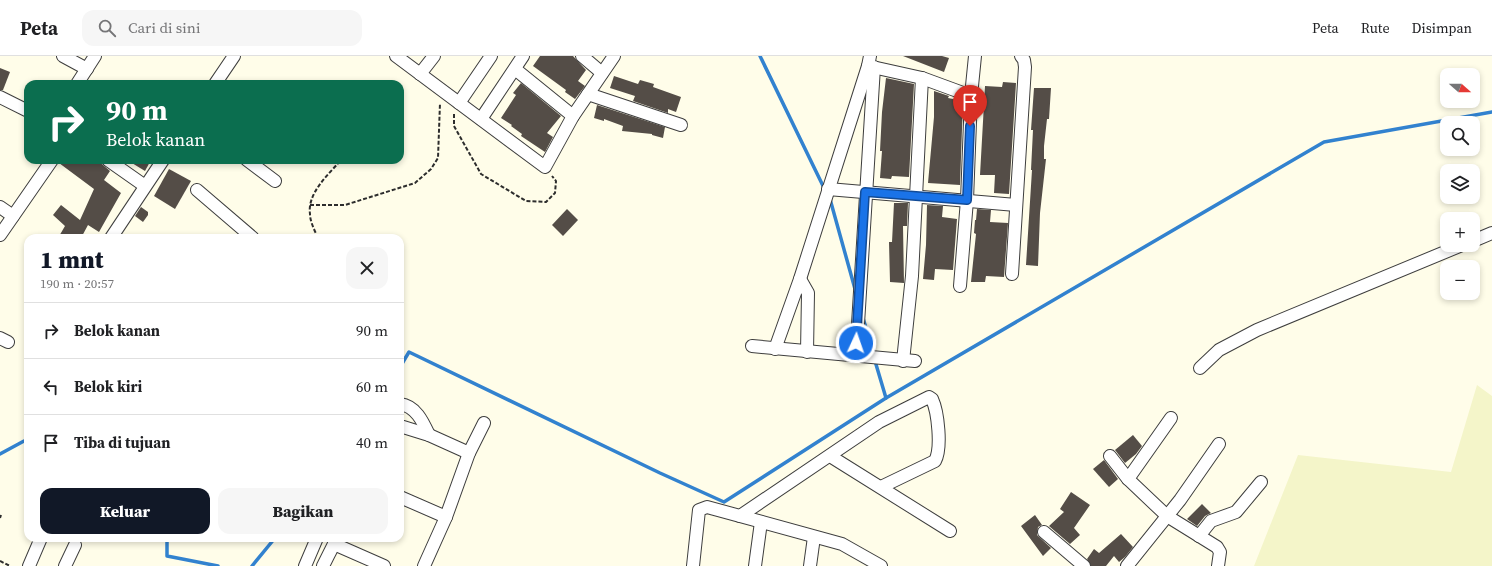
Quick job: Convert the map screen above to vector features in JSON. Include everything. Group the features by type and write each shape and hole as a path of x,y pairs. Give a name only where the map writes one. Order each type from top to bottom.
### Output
{"street":[{"path":"63,56 87,69"},
{"path":"80,80 95,56"},
{"path":"217,80 234,56"},
{"path":"396,56 545,167 573,116 614,56"},
{"path":"420,74 434,56"},
{"path":"456,101 491,56"},
{"path":"481,119 523,56"},
{"path":"582,56 602,73"},
{"path":"960,286 967,200 971,96 975,56"},
{"path":"1012,274 1025,67 1024,60 1020,56"},
{"path":"871,63 922,78 971,96"},
{"path":"856,356 871,63"},
{"path":"775,348 800,279 871,63"},
{"path":"515,69 573,116"},
{"path":"902,361 912,276 922,78"},
{"path":"588,94 681,124"},
{"path":"0,97 24,109"},
{"path":"0,235 49,164"},
{"path":"114,164 145,186"},
{"path":"114,234 160,164"},
{"path":"252,164 275,181"},
{"path":"197,190 248,234"},
{"path":"828,192 865,192 1016,204"},
{"path":"0,207 13,216"},
{"path":"1480,237 1492,233"},
{"path":"1200,368 1219,350 1257,330 1445,252"},
{"path":"800,279 808,293 807,352"},
{"path":"752,346 915,361"},
{"path":"740,516 879,422 929,397 932,399 939,454 935,461 880,487"},
{"path":"404,405 411,408 422,420 429,435"},
{"path":"1128,479 1171,418"},
{"path":"424,566 446,517 469,453 484,423"},
{"path":"404,427 429,435 469,453"},
{"path":"1127,566 1167,516 1219,444"},
{"path":"830,456 950,531"},
{"path":"1110,456 1128,479 1167,516 1217,547 1220,552 1218,566"},
{"path":"1199,536 1211,521 1236,512 1261,482"},
{"path":"404,499 446,517"},
{"path":"693,566 699,510 707,507 842,544 867,562 881,566"},
{"path":"755,566 761,522"},
{"path":"1044,532 1084,566"},
{"path":"810,566 814,537"},
{"path":"28,566 39,542"},
{"path":"305,566 315,542"},
{"path":"323,566 335,542"},
{"path":"337,542 384,566"},
{"path":"65,566 75,545"}],"path":[{"path":"310,205 345,205 415,183 431,169 438,158 442,90"},
{"path":"456,101 454,126 481,174 526,201 546,202 555,193 556,181 545,167"},
{"path":"317,234 310,214 310,205 322,181 338,164"},
{"path":"0,561 10,566"}],"green space":[{"path":"1477,385 1492,396 1492,566 1254,566 1298,455 1451,472"}],"building":[{"path":"540,56 573,56 586,70 578,81 585,86 575,99 565,92 566,90 533,66"},
{"path":"903,56 942,56 949,58 944,72"},
{"path":"0,68 10,72 3,90 0,90"},
{"path":"614,76 638,84 640,80 654,84 653,87 681,97 676,112 668,109 668,113 633,101 635,96 610,88"},
{"path":"886,78 914,84 909,177 892,176 891,179 880,178 882,112"},
{"path":"1003,82 1016,83 1009,194 994,193 995,175 980,175 985,86 1002,87"},
{"path":"521,83 561,116 547,133 553,137 545,152 521,136 522,134 511,126 512,125 501,118 516,95 513,93"},
{"path":"1034,88 1051,88 1049,119 1047,119 1044,146 1044,159 1046,159 1040,213 1038,266 1026,265 1032,170 1033,130 1031,130"},
{"path":"934,91 949,96 948,98 963,101 960,185 928,183 934,117"},
{"path":"597,105 665,127 663,138 652,134 622,131 623,126 604,119 604,121 594,118"},
{"path":"60,164 102,164 110,171 104,180 121,193 99,232 88,225 83,234 60,234 65,226 53,215 61,205 80,220 94,189"},
{"path":"134,164 149,164 145,171"},
{"path":"169,169 191,181 175,209 154,196"},
{"path":"894,203 908,203 907,226 903,226 904,283 890,282 889,242 892,242"},
{"path":"927,205 943,206 942,217 957,219 953,270 935,269 934,280 923,279"},
{"path":"141,207 148,212 148,215 143,222 135,216"},
{"path":"567,209 578,220 563,236 552,225"},
{"path":"977,209 991,210 990,222 1008,223 1004,277 986,276 985,282 971,282"},
{"path":"1133,435 1142,446 1136,454 1125,463 1115,450"},
{"path":"1104,460 1118,479 1109,487 1093,469"},
{"path":"1071,492 1090,505 1074,528 1080,535 1070,544 1049,526 1064,512 1060,509"},
{"path":"1202,504 1211,513 1205,516 1197,526 1187,519"},
{"path":"1035,515 1042,525 1038,527 1037,535 1051,548 1043,556 1021,526"},
{"path":"1121,534 1133,547 1125,557 1119,562 1114,556 1106,566 1091,566 1087,559 1094,549 1099,553"}],"waterway":[{"path":"760,56 825,190"},
{"path":"404,360 409,352 660,473 724,502 886,398 1324,142 1492,112"},
{"path":"830,199 855,289"},
{"path":"863,318 874,355"},
{"path":"875,361 886,398"},
{"path":"0,454 24,441"},
{"path":"167,542 167,556 218,566"},
{"path":"252,566 272,542"}],"route":[{"path":"856,343 865,192 967,200 970,126"}]}
